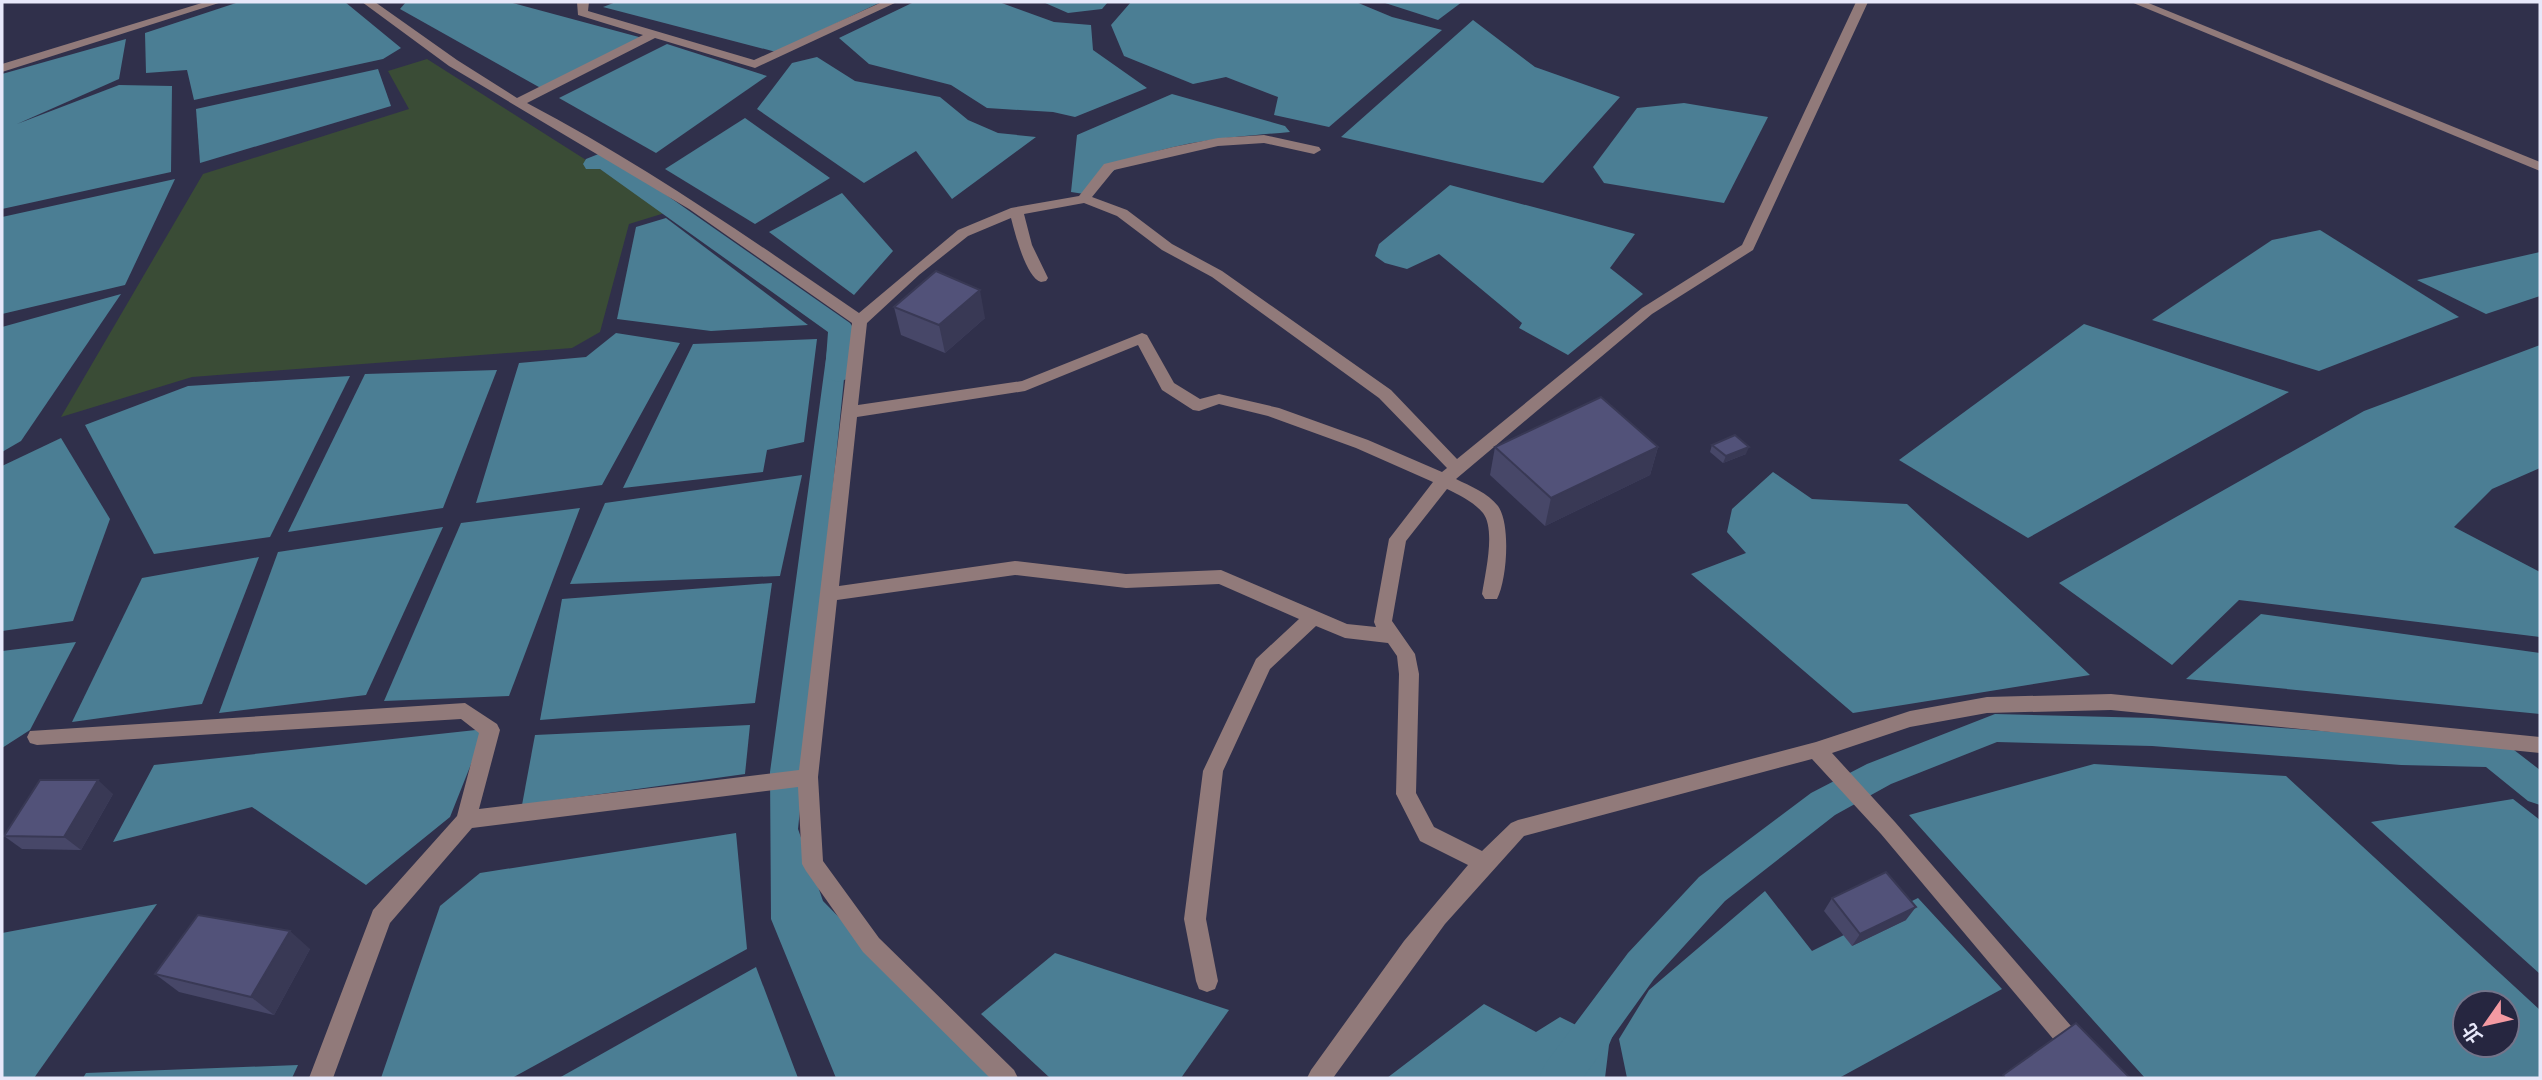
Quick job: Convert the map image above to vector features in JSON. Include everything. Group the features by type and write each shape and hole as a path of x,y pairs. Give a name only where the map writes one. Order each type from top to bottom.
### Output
{"street":[{"path":"2,68 216,2"},
{"path":"583,2 582,13 755,64 891,2"},
{"path":"1483,862 1427,834 1406,794 1409,674 1406,654 1391,636 1384,622 1398,539 1444,480 1458,467 1647,311 1748,247 1861,2"},
{"path":"2137,2 2540,167"},
{"path":"378,4 453,63 694,206 860,321"},
{"path":"517,103 654,34"},
{"path":"1084,200 1109,167 1173,151 1218,142 1264,139 1314,150"},
{"path":"1006,1078 871,945 813,864 807,777 860,321 914,272 964,233 1016,211 1084,200 1105,205 1122,213 1167,247 1217,274 1385,394 1448,461 1458,467"},
{"path":"1016,211 1025,245 1041,278"},
{"path":"851,412 1025,386 1142,338 1168,386 1199,405 1219,399 1312,424 1444,480 1489,506 1499,527 1491,594"},
{"path":"829,594 1015,568 1126,581 1221,577 1345,631 1391,636"},
{"path":"1207,981 1195,919 1213,771 1263,664 1314,617"},
{"path":"1319,1078 1395,968 1483,862 1518,829 1816,750 1910,719 1987,705 2111,702 2540,744"},
{"path":"37,737 464,711 490,730 466,820 382,917 321,1078"},
{"path":"1818,752 1888,828 2101,1078"},
{"path":"466,820 787,782 807,777"}],"green space":[{"path":"427,59 668,212 629,224 600,332 572,348 192,377 61,417 203,174 409,109 388,71"}],"water":[{"path":"239,2 345,2 401,48 383,59 194,100 187,70 146,73 145,33"},
{"path":"406,2 509,2 650,40 546,91 400,9"},
{"path":"616,2 881,2 776,52 603,7"},
{"path":"914,2 999,2 1054,22 1091,25 1093,50 1147,88 1075,117 1053,112 987,108 951,85 869,64 839,38"},
{"path":"1043,2 1108,2 1102,9 1068,13"},
{"path":"1131,2 1356,2 1392,17 1442,30 1329,127 1274,115 1278,97 1226,77 1193,84 1124,56 1111,25"},
{"path":"1382,2 1462,2 1438,20"},
{"path":"1473,20 1535,67 1620,97 1543,183 1341,137"},
{"path":"126,39 119,79 17,124 119,85 172,86 171,172 2,209 2,74"},
{"path":"667,44 767,76 656,153 559,98"},
{"path":"817,57 855,81 940,97 968,120 998,133 1036,137 952,199 916,151 864,183 757,109 792,63"},
{"path":"378,69 391,106 200,163 196,109"},
{"path":"1172,94 1285,126 1290,132 1208,141 1167,149 1122,165 1084,194 1071,192 1077,135"},
{"path":"1684,103 1768,117 1724,203 1604,183 1593,167 1637,108"},
{"path":"745,118 830,178 755,224 665,169"},
{"path":"175,179 125,285 2,314 2,217"},
{"path":"1450,185 1635,234 1610,268 1643,294 1568,355 1519,328 1522,323 1439,254 1407,269 1385,263 1375,256 1379,244"},
{"path":"842,193 893,251 854,295 769,232"},
{"path":"666,218 808,325 711,331 617,319 636,227"},
{"path":"2320,230 2459,317 2319,371 2152,320 2272,240"},
{"path":"2540,252 2540,296 2486,314 2417,280"},
{"path":"121,294 21,441 2,452 2,327"},
{"path":"2084,324 2289,392 2028,538 1899,460"},
{"path":"849,330 798,829 823,901 997,1078 836,1078 771,919 770,772 829,336"},
{"path":"616,333 680,343 602,485 476,503 519,363 586,357"},
{"path":"817,339 804,442 767,450 763,472 623,488 693,344"},
{"path":"2540,345 2540,468 2492,489 2454,527 2540,572 2540,637 2239,600 2172,665 2059,583 2364,411"},
{"path":"497,370 443,508 288,532 365,374"},
{"path":"350,376 270,537 154,554 85,425 188,386"},
{"path":"61,438 110,519 73,621 2,631 2,466"},
{"path":"1773,472 1812,499 1907,504 2090,675 1853,713 1691,574 1746,553 1727,532 1732,509"},
{"path":"802,475 780,576 570,584 605,503"},
{"path":"580,508 509,696 384,701 461,523"},
{"path":"443,527 366,695 219,713 278,552"},
{"path":"259,557 202,704 72,722 142,578"},
{"path":"772,583 755,703 540,720 562,599"},
{"path":"2261,614 2540,653 2540,714 2186,679"},
{"path":"76,642 30,730 2,748 2,651"},
{"path":"750,725 745,774 522,805 535,735"},
{"path":"485,729 450,817 366,885 252,807 113,842 154,765"},
{"path":"2094,764 2286,776 2517,989 2451,989 2451,1059 2521,1059 2521,992 2540,1010 2540,1078 2145,1078 1909,815"},
{"path":"2513,799 2540,820 2540,974 2371,822"},
{"path":"736,833 747,949 512,1078 381,1078 440,906 480,873"},
{"path":"1765,891 1812,951 1918,898 2002,989 1839,1078 1627,1078 1619,1039 1649,990"},
{"path":"157,904 34,1078 2,1078 2,933"},
{"path":"1055,953 1229,1010 1181,1078 1050,1078 981,1014"},
{"path":"756,967 798,1078 559,1078"},
{"path":"1616,985 1629,995 1609,1045 1605,1078 1387,1078 1484,1004 1536,1032 1560,1017 1582,1028"},
{"path":"298,1065 292,1078 83,1078 86,1073"}],"building":[{"path":"936,271 980,290 939,325 894,307"},
{"path":"1601,397 1658,447 1551,498 1495,447"},
{"path":"1735,435 1749,447 1726,456 1712,445"},
{"path":"40,780 98,780 64,837 4,836"},
{"path":"1886,872 1916,907 1860,934 1832,898"},
{"path":"198,915 290,931 251,997 155,974"},
{"path":"2076,1023 2130,1078 2005,1078 2003,1075"}],"waterway":[{"path":"594,164 601,160 841,329 838,373"},
{"path":"1559,1078 1641,966 1712,889 1823,804 1879,774 1995,728 2152,732 2401,751 2493,753 2540,790"}]}
